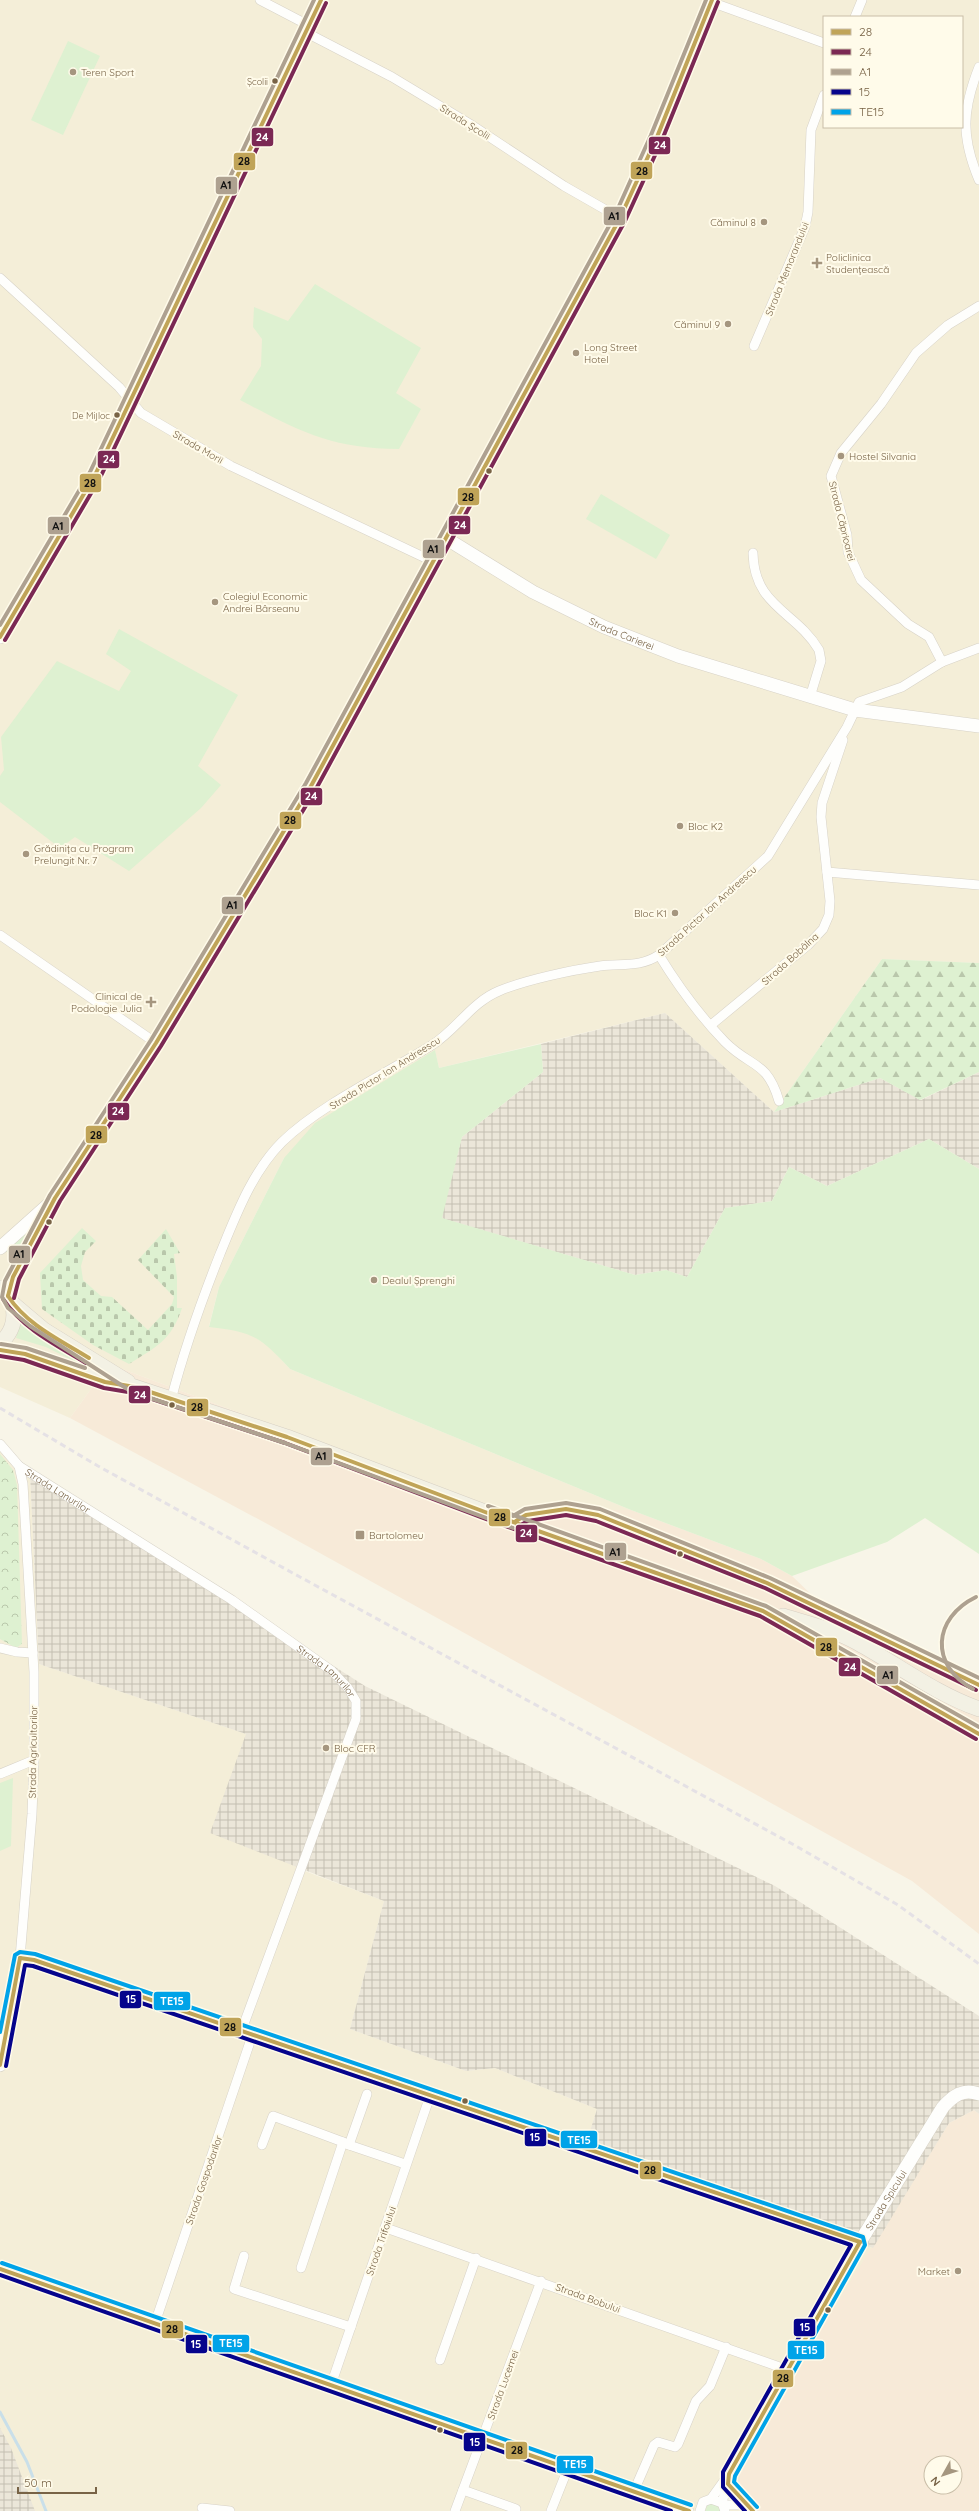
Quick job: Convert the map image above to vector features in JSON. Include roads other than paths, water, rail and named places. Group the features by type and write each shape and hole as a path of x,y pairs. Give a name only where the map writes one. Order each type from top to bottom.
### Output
{"main road":[{"path":"0,637 95,475 321,0"},
{"path":"0,1343 12,1328 14,1320 7,1296 13,1277 55,1198 156,1043 311,786 447,539 620,218 645,168 678,89 712,1"},
{"name":"Strada Carierei","path":"447,539 515,582 604,627 702,665 855,710 979,726"},
{"path":"0,1248 55,1198"},
{"path":"7,1296 50,1334 135,1386 171,1400 287,1438 485,1512 763,1611 829,1629 843,1635 954,1698 979,1710"},
{"path":"0,1350 25,1354 105,1382 135,1386"},
{"path":"763,1611 979,1734"},
{"path":"20,1958 34,1960 247,2034 860,2242"},
{"name":"Strada Agricultorilor","path":"0,2065 20,1958"},
{"name":"Strada Spicului","path":"860,2242 943,2107 956,2094 966,2092 978,2094"}],"street":[{"name":"Strada Școlii","path":"260,0 470,124 564,186 620,218"},
{"path":"855,16 862,0"},
{"path":"712,1 823,43"},
{"path":"979,67 965,129 969,153 979,180"},
{"name":"Strada Memorandului","path":"754,346 805,227 808,212 812,130 823,98"},
{"name":"Strada Morii","path":"0,278 120,387 141,413 231,466 434,562"},
{"name":"Strada Căprioarei","path":"942,662 929,637 908,624 861,580 848,552 845,527 831,476 841,453 881,404 916,352 948,324 979,306"},
{"path":"753,553 753,568 759,585 819,650 821,661 810,698"},
{"path":"855,710 859,702 866,698 902,687 942,662 979,648"},
{"name":"Strada Pictor Ion Andreescu","path":"171,1400 203,1298 236,1213 260,1170 289,1135 337,1102 444,1037 481,1002 500,990 601,966 643,964 658,955 768,856 847,727 855,710"},
{"name":"Strada Bobâlna","path":"711,1025 792,958 823,929 829,916 830,900 821,833 822,803 847,727"},
{"path":"827,872 979,885"},
{"path":"2,940 66,981 156,1043"},
{"path":"658,955 684,994 733,1049 769,1076 779,1101"},
{"name":"Strada Agricultorilor","path":"0,1444 19,1466 23,1484 33,1653 34,1760 32,1814 20,1958"},
{"name":"Strada Lanurilor","path":"19,1466 232,1600 332,1670 348,1688 356,1701 356,1719 247,2034"},
{"path":"0,1648 16,1652 33,1653"},
{"path":"0,1774 34,1760"},
{"name":"Strada Gospodarilor","path":"155,2324 247,2034"},
{"path":"301,2268 346,2144 367,2094"},
{"name":"Strada Trifoiului","path":"331,2385 386,2228 405,2164 430,2096"},
{"path":"262,2145 273,2116 346,2144 405,2164"},
{"name":"Strada Bobului","path":"386,2228 476,2258 788,2370"},
{"name":"Strada Spicului","path":"705,2504 729,2479 860,2242"},
{"path":"244,2256 234,2289 351,2327"},
{"path":"440,2360 476,2258"},
{"path":"0,2269 687,2510 705,2504 750,2508"},
{"name":"Strada Lucernei","path":"455,2511 484,2438 541,2281"},
{"path":"634,2491 654,2445 658,2442 671,2446 678,2444 696,2401 710,2386 726,2347"},
{"path":"551,2511 568,2468"},
{"path":"729,2479 750,2508"},
{"name":"Strada Spicului","path":"723,2506 729,2479"},
{"path":"463,2490 519,2510"},
{"path":"202,2508 230,2511"}],"waterway":[{"path":"0,2412 27,2462 46,2511"}],"railway":[{"path":"0,1408 98,1466 796,1846 898,1905 979,1964"}],"place":[{"name":"Teren Sport","path":"73,72"},
{"name":"Școlii","path":"275,81"},
{"name":"Căminul 8","path":"764,222"},
{"name":"Policlinica Studențească","path":"817,263"},
{"name":"Căminul 9","path":"728,324"},
{"name":"Long Street Hotel","path":"576,353"},
{"name":"De Mijloc","path":"117,415"},
{"name":"Hostel Silvania","path":"841,456"},
{"name":"Colegiul Economic Andrei Bârseanu","path":"215,602"},
{"name":"Bloc K2","path":"680,826"},
{"name":"Grădinița cu Program Prelungit Nr. 7","path":"26,854"},
{"name":"Bloc K1","path":"675,913"},
{"name":"Clinical de Podologie Julia","path":"151,1002"},
{"name":"Dealul Șprenghi","path":"374,1280"},
{"name":"Bartolomeu","path":"360,1535"},
{"name":"Bloc CFR","path":"326,1748"},
{"name":"Market","path":"958,2271"}]}
